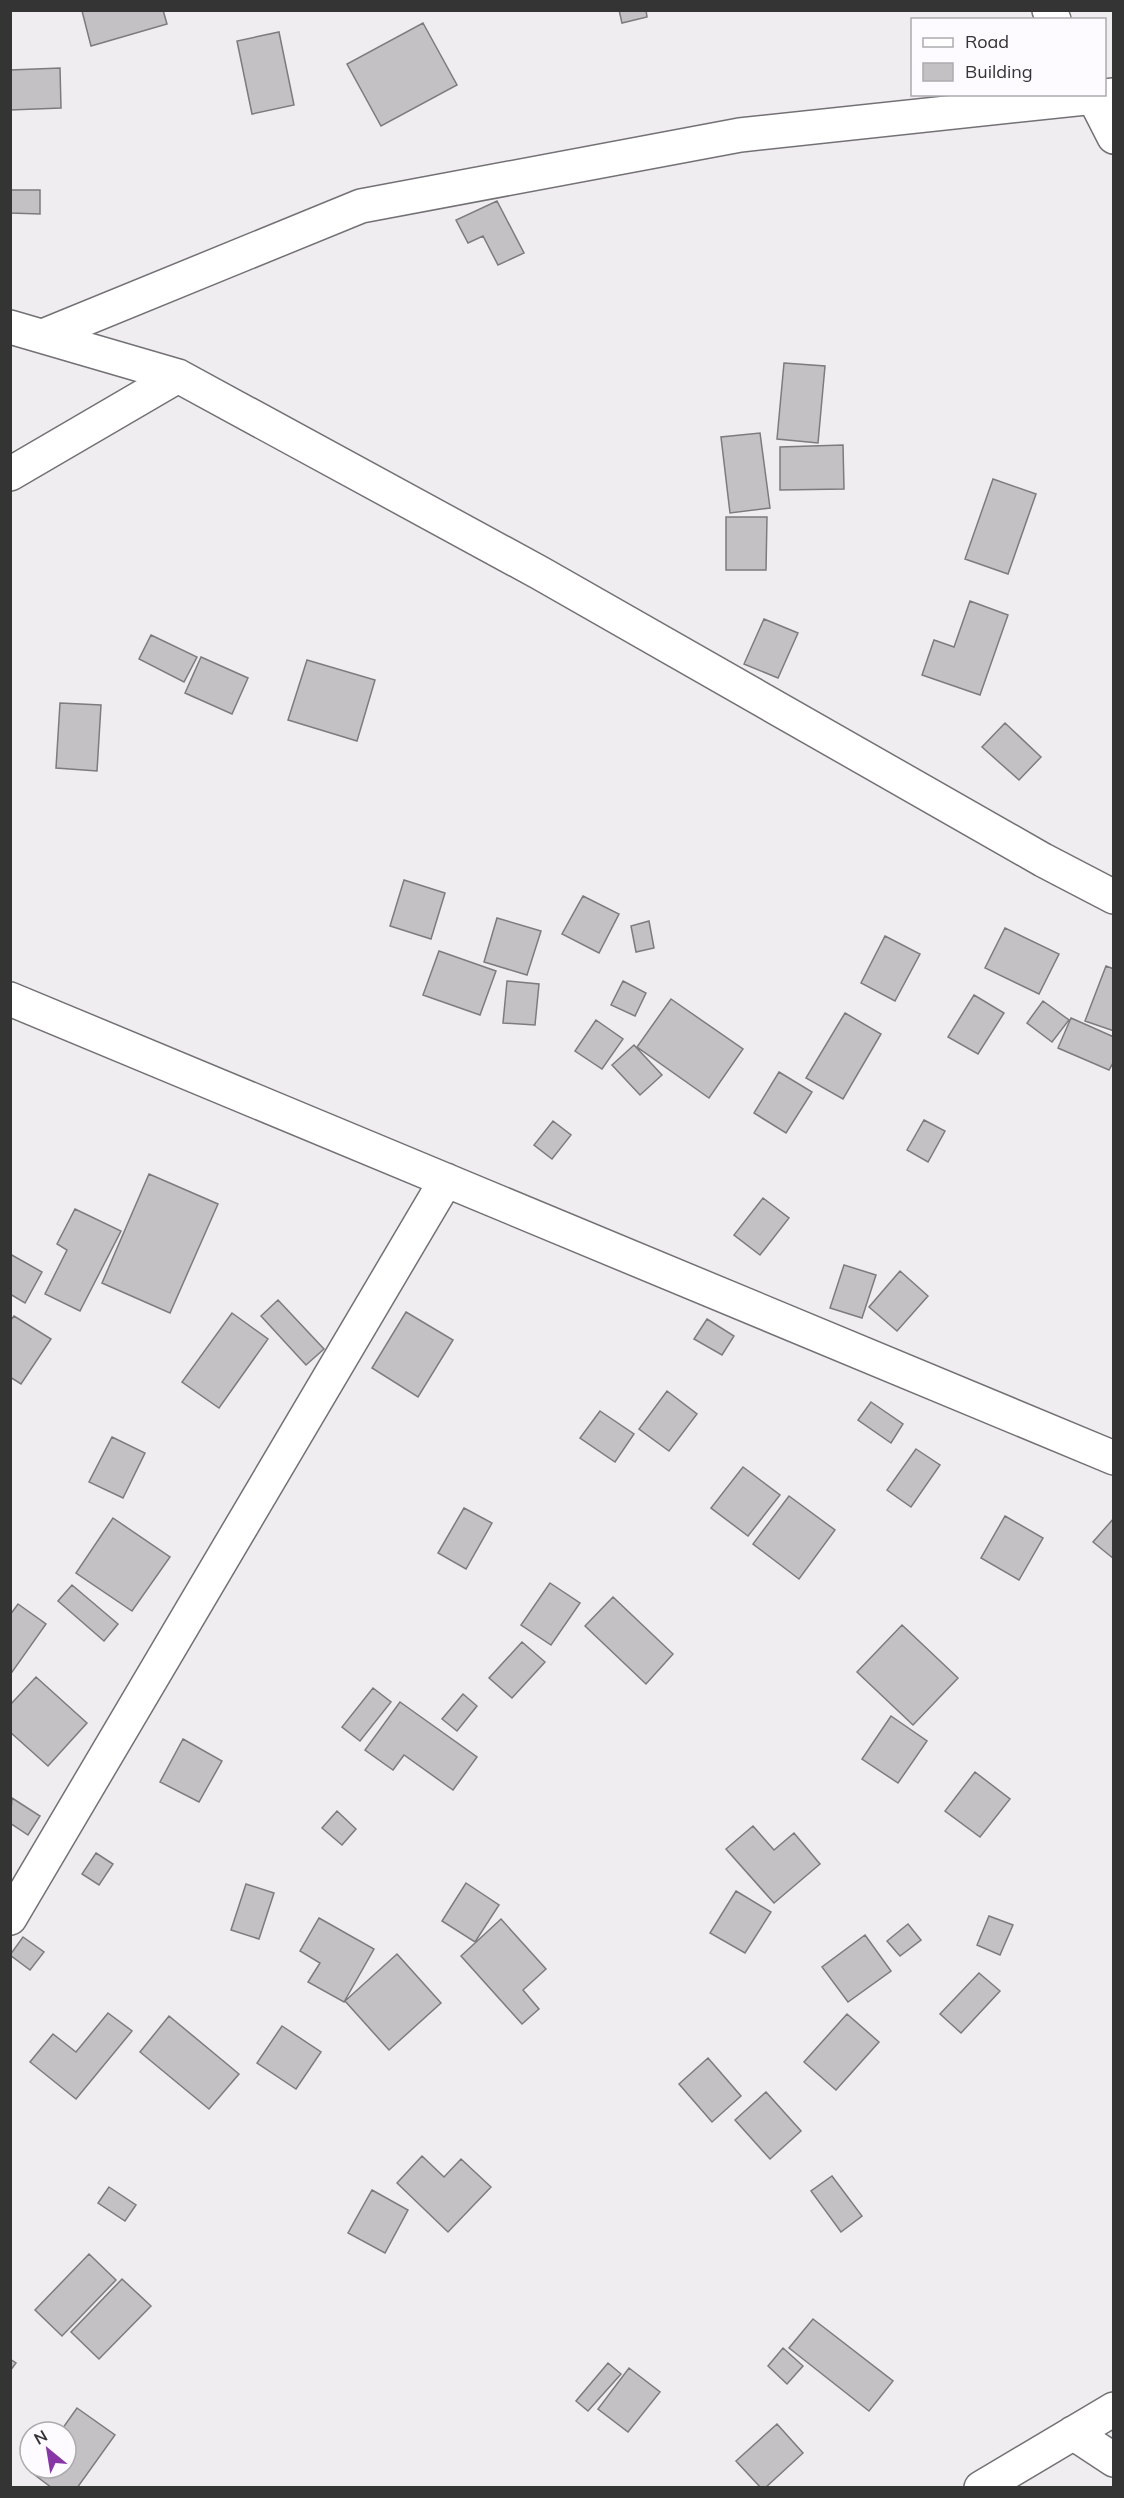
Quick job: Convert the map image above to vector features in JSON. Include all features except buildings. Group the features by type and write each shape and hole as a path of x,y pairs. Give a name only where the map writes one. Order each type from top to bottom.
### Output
{"street":[{"path":"43,336 361,206 740,135 1100,96 1113,137"},
{"path":"10,327 178,376 540,573 1043,860 1113,897"},
{"path":"10,474 178,376"},
{"path":"10,999 1113,1458"},
{"path":"10,1918 446,1180"},
{"path":"981,2487 1113,2409"},
{"path":"1073,2433 1113,2460"}]}
